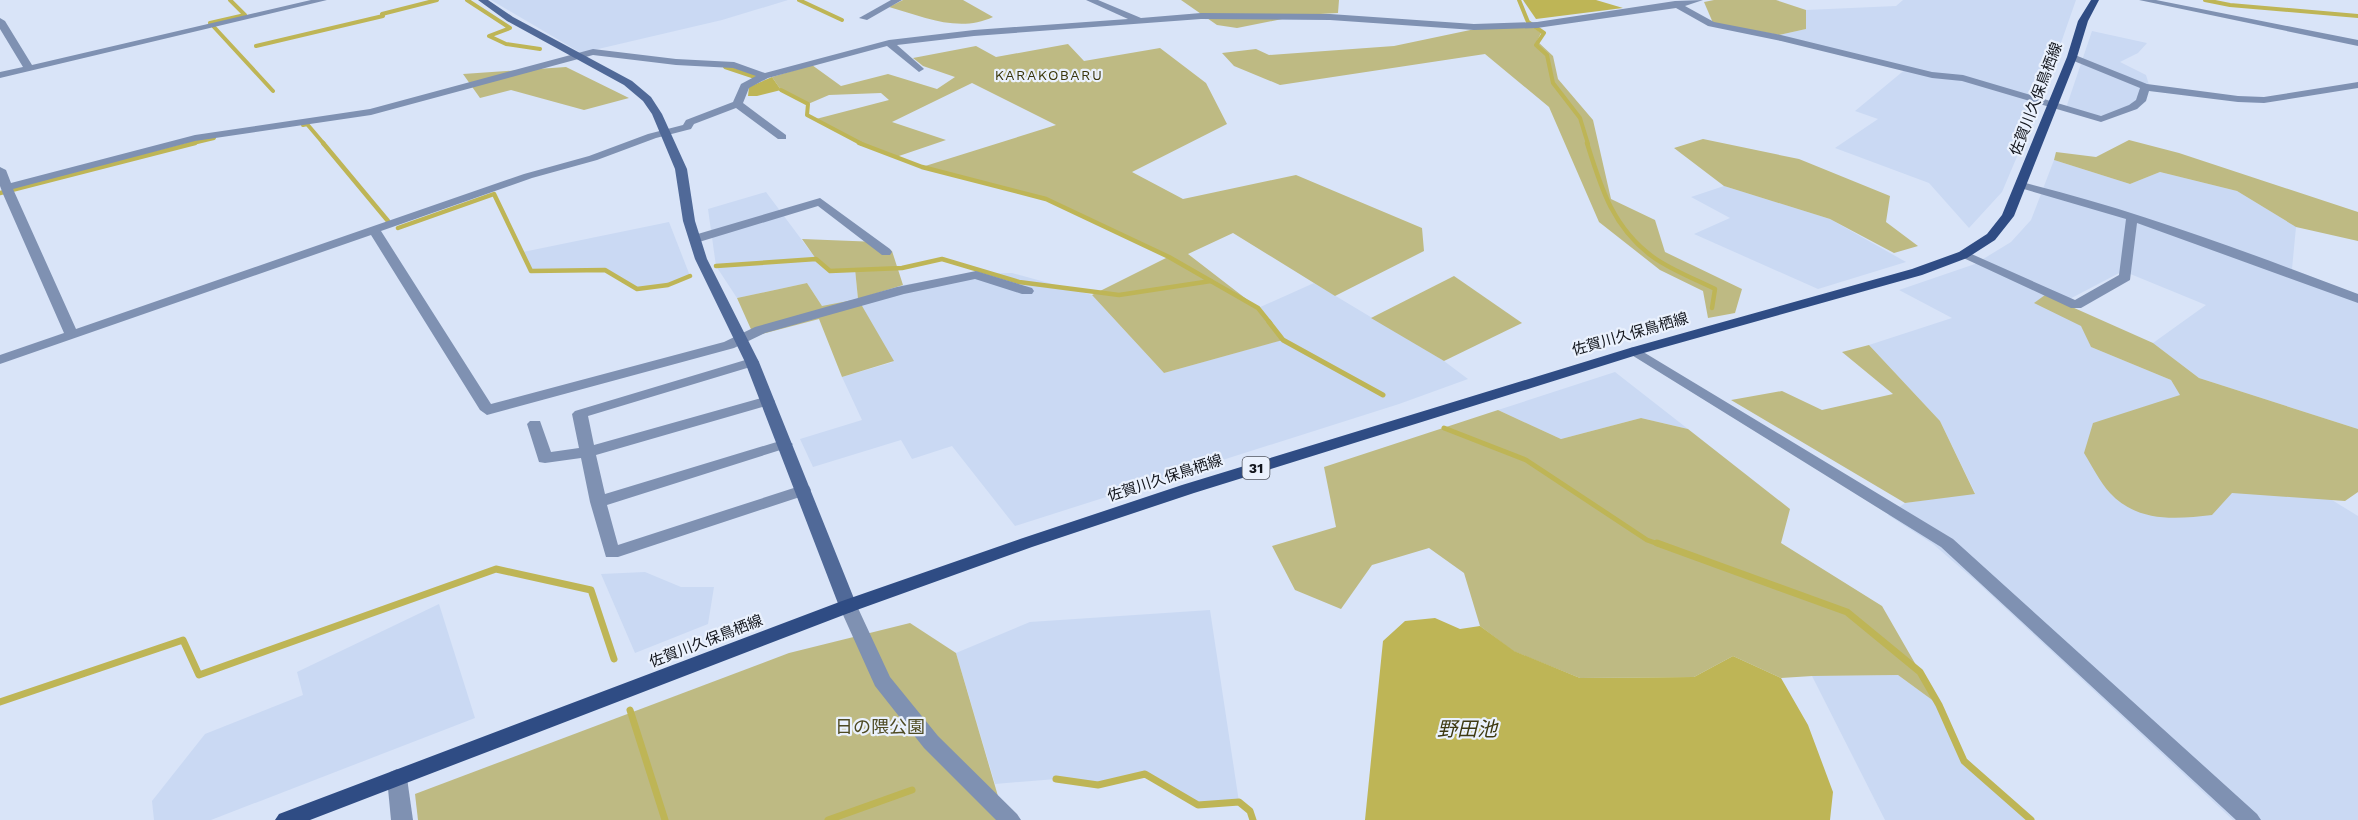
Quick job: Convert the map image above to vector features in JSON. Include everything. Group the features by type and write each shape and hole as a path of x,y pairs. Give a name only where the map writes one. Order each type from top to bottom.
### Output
{"main road":[{"name":"佐賀川久保鳥栖線","path":"286,820 848,606 1026,543 1188,489 1635,351 1917,272 1963,255 1991,237 2008,216 2073,57 2083,21 2095,0"}],"street":[{"path":"0,75 323,0"},
{"path":"482,0 510,19 628,83 647,99 666,132 681,169 689,221 701,259 752,362 848,606 882,681 931,742 1010,820"},
{"path":"864,18 898,0"},
{"path":"1090,0 1143,21"},
{"path":"1664,0 1679,5 1711,24 1781,38 1932,75 1963,78 2101,119 2133,107 2141,101 2145,87"},
{"path":"0,360 528,176 593,158 666,132 687,127 690,122 736,104 745,86 764,76 889,43 974,33 1201,16 1330,17 1474,27 1537,25 1700,0"},
{"path":"2143,0 2358,43"},
{"path":"0,21 29,68"},
{"path":"889,43 919,69"},
{"path":"8,191 195,138 371,112 593,52 676,62 734,65 764,76"},
{"path":"2073,57 2145,87 2264,100 2358,86"},
{"path":"736,104 782,137"},
{"path":"0,170 72,335"},
{"path":"2021,185 2132,217 2259,261 2358,299"},
{"path":"695,239 820,202 886,252"},
{"path":"1963,255 2076,304 2125,277 2132,217"},
{"path":"374,230 487,410 729,345 760,330 902,290 976,275 1027,291"},
{"path":"1635,351 1947,543 2250,820"},
{"path":"752,362 580,414 598,502 612,553 803,490"},
{"path":"535,424 545,459 588,452 768,401"},
{"path":"598,502 785,444"},
{"path":"397,778 402,820"}],"shaded area":[{"path":"491,0 788,0 722,20 581,53"},
{"path":"1903,0 2076,0 2041,100 2002,192 1969,228 1929,183 1835,148 1878,119 1855,111 1907,68 1779,35 1806,29 1806,10 1896,6"},
{"path":"2092,31 2147,43 2138,53 2120,62 2146,75 2149,85 2138,109 2100,116 2066,108"},
{"path":"2054,160 2130,184 2160,172 2237,191 2296,227 2292,269 2358,295 2358,429 2199,378 2153,343 2206,305 2123,271 2062,303 2082,326 2091,347 2171,380 2181,396 2270,462 2358,516 2358,820 2233,820 1977,582 1933,544 1888,515 1905,503 1975,493 1940,421 1869,345 1952,318 1899,290 1975,264 2011,242 2031,220"},
{"path":"1724,186 1830,219 1906,262 1818,289 1694,234 1730,218 1691,197"},
{"path":"766,192 816,259 830,271 855,269 858,299 903,285 972,274 1012,273 1092,295 1164,373 1282,340 1258,308 1314,283 1444,361 1468,379 1399,404 1015,526 952,446 912,459 901,440 813,467 800,439 862,420 842,377 893,362 822,306 807,283 737,298 716,266 708,209"},
{"path":"669,222 690,276 668,285 637,289 605,270 531,271 523,252"},
{"path":"1615,372 1688,429 1641,418 1561,439 1498,410"},
{"path":"645,572 681,587 714,587 708,624 635,653 601,574"},
{"path":"439,604 475,718 211,820 154,820 152,801 205,734 303,695 297,672"},
{"path":"1210,610 1239,802 1198,805 1145,774 1098,785 1056,779 995,784 956,653 1030,622"},
{"path":"1898,675 1939,705 1964,761 2031,820 1885,820 1812,676"}],"green space":[{"path":"903,0 963,0 993,17 980,22 954,24 889,7"},
{"path":"1181,0 1339,0 1338,13 1302,15 1237,28 1217,25"},
{"path":"1776,0 1806,10 1806,29 1779,35 1713,23 1704,2"},
{"path":"1532,27 1541,33 1537,41 1553,56 1558,79 1593,120 1611,199 1655,220 1665,252 1742,289 1735,313 1708,318 1703,291 1660,270 1599,222 1549,107 1485,54 1280,85 1234,66 1222,53 1256,49 1269,55 1394,46 1475,29"},
{"path":"1068,44 1084,61 1160,48 1206,83 1227,124 1132,172 1183,199 1296,175 1422,228 1424,251 1335,296 1233,233 1188,254 1258,308 1283,340 1164,373 1092,295 1168,257 1046,199 922,167 1056,125 972,83 892,122 946,140 896,157 867,147 816,119 889,100 881,93 829,95 808,104 781,90 772,77 812,65 841,86 888,74 937,89 955,77 923,66 913,58 976,46 996,57"},
{"path":"566,67 629,98 584,110 511,90 480,98 463,74"},
{"path":"1703,139 1799,159 1890,196 1886,222 1918,246 1894,253 1830,219 1724,186 1674,148"},
{"path":"2129,140 2179,153 2358,212 2358,241 2296,227 2237,191 2160,172 2130,184 2054,160 2056,152 2096,157"},
{"path":"802,239 878,242 892,251 903,285 858,299 855,269 830,271 816,259"},
{"path":"1454,276 1522,323 1444,361 1371,318"},
{"path":"807,283 822,306 858,299 894,361 842,377 819,319 754,336 737,298"},
{"path":"2045,295 2153,343 2199,378 2358,429 2358,492 2345,501 2232,493 2212,515 2171,518 2145,514 2121,503 2106,489 2084,453 2093,423 2180,395 2171,380 2091,347 2081,326 2034,303"},
{"path":"1869,345 1940,421 1975,494 1905,503 1731,400 1782,391 1822,410 1893,394 1842,352"},
{"path":"1498,410 1561,439 1641,418 1688,429 1790,509 1781,543 1882,606 1939,705 1898,675 1781,678 1733,656 1694,677 1580,678 1513,651 1480,626 1464,573 1429,548 1372,565 1341,609 1295,590 1272,546 1336,527 1324,467"},
{"name":"日の隈公園","path":"910,623 956,653 1005,820 418,820 415,794 789,653"}],"water":[{"path":"1523,0 1596,0 1623,8 1536,19"},
{"path":"772,77 781,90 748,96 749,87"},
{"name":"野田池","path":"1435,618 1460,629 1480,626 1514,651 1580,678 1694,677 1733,656 1781,678 1808,725 1833,792 1830,820 1365,820 1383,641 1405,621"}],"waterway":[{"path":"210,23 245,15 230,0"},
{"path":"256,46 383,16 382,14 437,0"},
{"path":"467,0 510,28 489,36 506,44 540,49"},
{"path":"799,0 842,20"},
{"path":"1519,0 1528,22 1544,33 1536,45 1547,55 1553,83 1580,118 1588,144"},
{"path":"2205,0 2230,5 2358,16"},
{"path":"214,27 273,91"},
{"path":"725,67 755,77"},
{"path":"781,90 808,104 807,115 862,144"},
{"path":"303,125 307,124 324,144"},
{"path":"189,144 214,138"},
{"path":"0,193 195,143"},
{"path":"323,143 388,221"},
{"path":"859,143 922,167 1046,199 1169,257 1211,281"},
{"path":"1587,143 1603,191 1618,220 1639,246 1660,262 1715,289 1712,308"},
{"path":"398,228 494,194 531,271 605,270 637,289 668,285 690,276"},
{"path":"716,266 816,259 830,271 902,268 942,259 1019,282 1119,295 1211,281"},
{"path":"1211,281 1258,308 1270,323"},
{"path":"1269,322 1283,340 1383,395"},
{"path":"1444,428 1526,460 1647,540 1661,545"},
{"path":"1657,543 1847,612 1920,672 1939,705 1964,761 2031,820"},
{"path":"0,702 183,640 199,675 496,569 591,590 614,659"},
{"path":"630,710 665,820"},
{"path":"1056,779 1098,785 1145,774 1198,805 1239,802 1250,811 1253,820"},
{"path":"828,820 912,790"}],"district":[{"name":"KARAKOBARU","path":"1049,75"}]}
